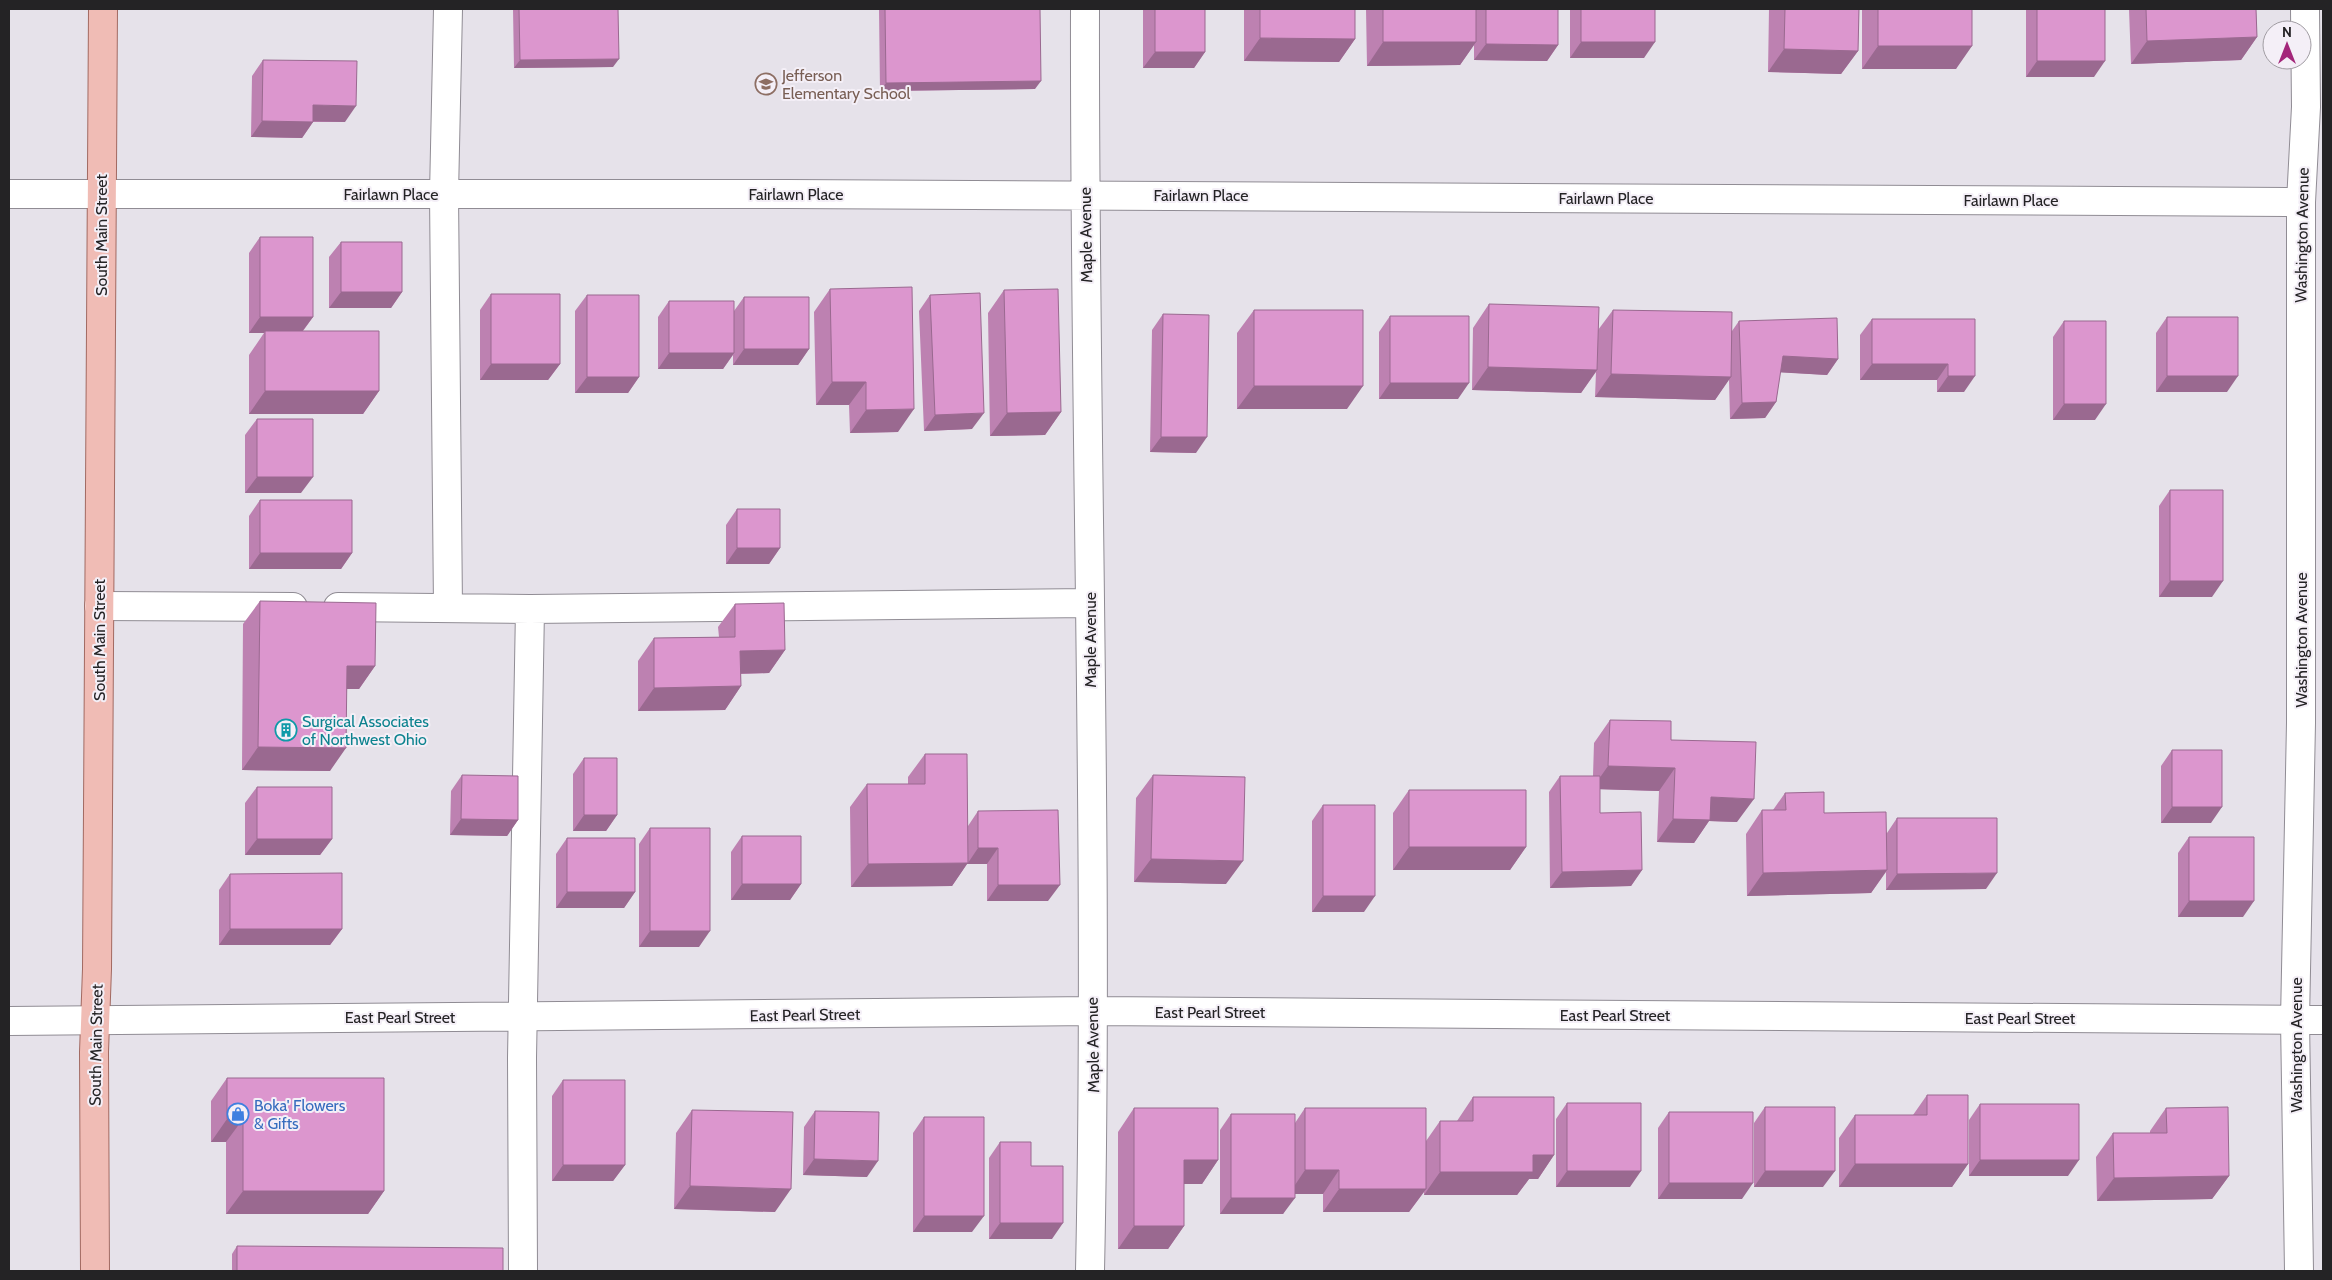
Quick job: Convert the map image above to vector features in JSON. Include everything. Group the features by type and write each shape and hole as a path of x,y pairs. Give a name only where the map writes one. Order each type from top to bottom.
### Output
{"main road":[{"name":"South Main Street","path":"95,1271 94,1052 96,1019 102,9"}],"street":[{"path":"448,9 444,194 448,608"},
{"name":"Maple Avenue","path":"1085,9 1085,195 1094,1109 1090,1271"},
{"name":"Washington Avenue","path":"2299,1271 2294,1020 2301,723 2301,202 2315,107 2305,9"},
{"name":"Fairlawn Place","path":"9,194 1085,195 2301,202"},
{"path":"99,606 530,609 1090,603"},
{"path":"523,1271 522,1016 530,609"},
{"name":"East Pearl Street","path":"9,1021 1093,1011 2323,1020"}],"building":[{"path":"519,9 618,9 619,59 520,60"},
{"path":"885,9 1040,9 1041,81 886,83"},
{"path":"1155,9 1205,9 1205,52 1155,52"},
{"path":"1260,9 1355,9 1355,39 1260,38"},
{"path":"1383,9 1476,9 1476,42 1383,42"},
{"path":"1486,9 1558,9 1558,45 1486,44"},
{"path":"1581,9 1655,9 1655,42 1581,42"},
{"path":"1785,9 1859,9 1858,51 1784,49"},
{"path":"1878,9 1972,9 1972,46 1878,46"},
{"path":"2037,9 2105,9 2105,61 2037,61"},
{"path":"2146,9 2256,9 2257,37 2147,41"},
{"path":"263,60 357,61 356,106 313,105 313,122 262,121"},
{"path":"260,237 313,237 313,317 260,317"},
{"path":"341,242 402,242 402,292 341,292"},
{"path":"912,287 914,409 866,410 866,382 832,382 830,289"},
{"path":"1058,289 1061,412 1007,413 1004,290"},
{"path":"980,293 984,413 935,415 930,295"},
{"path":"491,294 560,294 560,364 491,364"},
{"path":"587,295 639,295 639,377 587,377"},
{"path":"744,297 809,297 809,349 744,349"},
{"path":"669,301 734,301 734,353 669,353"},
{"path":"1489,304 1599,307 1597,370 1488,367"},
{"path":"1254,310 1363,310 1363,386 1254,386"},
{"path":"1613,310 1732,312 1731,377 1611,374"},
{"path":"1163,314 1209,315 1207,437 1161,437"},
{"path":"1390,316 1469,316 1469,383 1390,383"},
{"path":"2167,317 2238,317 2238,376 2167,376"},
{"path":"1837,318 1838,359 1783,356 1776,402 1742,403 1739,321"},
{"path":"1872,319 1975,319 1975,376 1948,376 1948,364 1872,364"},
{"path":"2064,321 2106,321 2106,404 2064,404"},
{"path":"265,331 379,331 379,391 265,391"},
{"path":"257,419 313,419 313,477 257,477"},
{"path":"2170,490 2223,490 2223,581 2170,581"},
{"path":"260,500 352,500 352,553 260,553"},
{"path":"737,509 780,509 780,548 737,548"},
{"name":"Surgical Associates of Northwest Ohio","path":"260,601 376,603 375,666 347,666 346,748 258,747"},
{"path":"784,603 785,650 740,651 741,686 654,688 654,638 735,637 735,604"},
{"path":"1610,720 1671,721 1671,740 1756,742 1754,799 1711,797 1710,820 1673,819 1675,768 1608,766"},
{"path":"2172,750 2222,750 2222,807 2172,807"},
{"path":"925,754 967,754 968,863 868,864 867,784 925,784"},
{"path":"584,758 617,758 617,815 584,815"},
{"path":"462,775 518,776 518,820 461,819"},
{"path":"1153,775 1245,777 1243,861 1151,859"},
{"path":"1560,776 1600,776 1600,813 1641,812 1642,870 1562,872"},
{"path":"257,787 332,787 332,839 257,839"},
{"path":"1409,790 1526,790 1526,847 1409,847"},
{"path":"1824,792 1824,813 1886,812 1887,870 1763,873 1762,810 1786,810 1785,793"},
{"path":"1323,805 1375,805 1375,896 1323,896"},
{"path":"1058,810 1060,885 998,885 998,848 978,848 978,811"},
{"path":"1897,818 1997,818 1997,873 1897,874"},
{"path":"650,828 710,828 710,931 650,931"},
{"path":"742,836 801,836 801,884 742,884"},
{"path":"2189,837 2254,837 2254,901 2189,901"},
{"path":"567,838 635,838 635,892 567,892"},
{"path":"342,873 342,929 230,929 230,874"},
{"path":"227,1078 384,1078 384,1191 243,1191 243,1119 227,1119"},
{"path":"563,1080 625,1080 625,1165 563,1165"},
{"path":"1927,1095 1968,1095 1968,1164 1855,1164 1855,1115 1927,1115"},
{"path":"1473,1097 1554,1097 1554,1155 1533,1155 1533,1172 1440,1172 1440,1121 1473,1121"},
{"path":"1567,1103 1641,1103 1641,1171 1567,1171"},
{"path":"1980,1104 2079,1104 2079,1160 1980,1160"},
{"path":"1765,1107 1835,1107 1835,1171 1765,1171"},
{"path":"2228,1107 2229,1176 2114,1178 2113,1133 2167,1133 2166,1108"},
{"path":"1134,1108 1218,1108 1218,1160 1184,1160 1184,1226 1134,1226"},
{"path":"1305,1108 1426,1108 1426,1189 1339,1189 1339,1170 1305,1170"},
{"path":"692,1110 793,1112 791,1189 690,1186"},
{"path":"815,1111 879,1112 878,1161 814,1159"},
{"path":"1669,1112 1753,1112 1753,1183 1669,1183"},
{"path":"1231,1114 1295,1114 1295,1198 1231,1198"},
{"path":"924,1117 984,1117 984,1216 924,1216"},
{"path":"1000,1142 1031,1142 1031,1166 1063,1166 1063,1223 1000,1223"},
{"path":"237,1246 503,1248 503,1271 237,1271"}],"place":[{"name":"Jefferson Elementary School","path":"766,84"},
{"name":"Surgical Associates of Northwest Ohio","path":"286,730"},
{"name":"Boka' Flowers & Gifts","path":"238,1114"}]}
